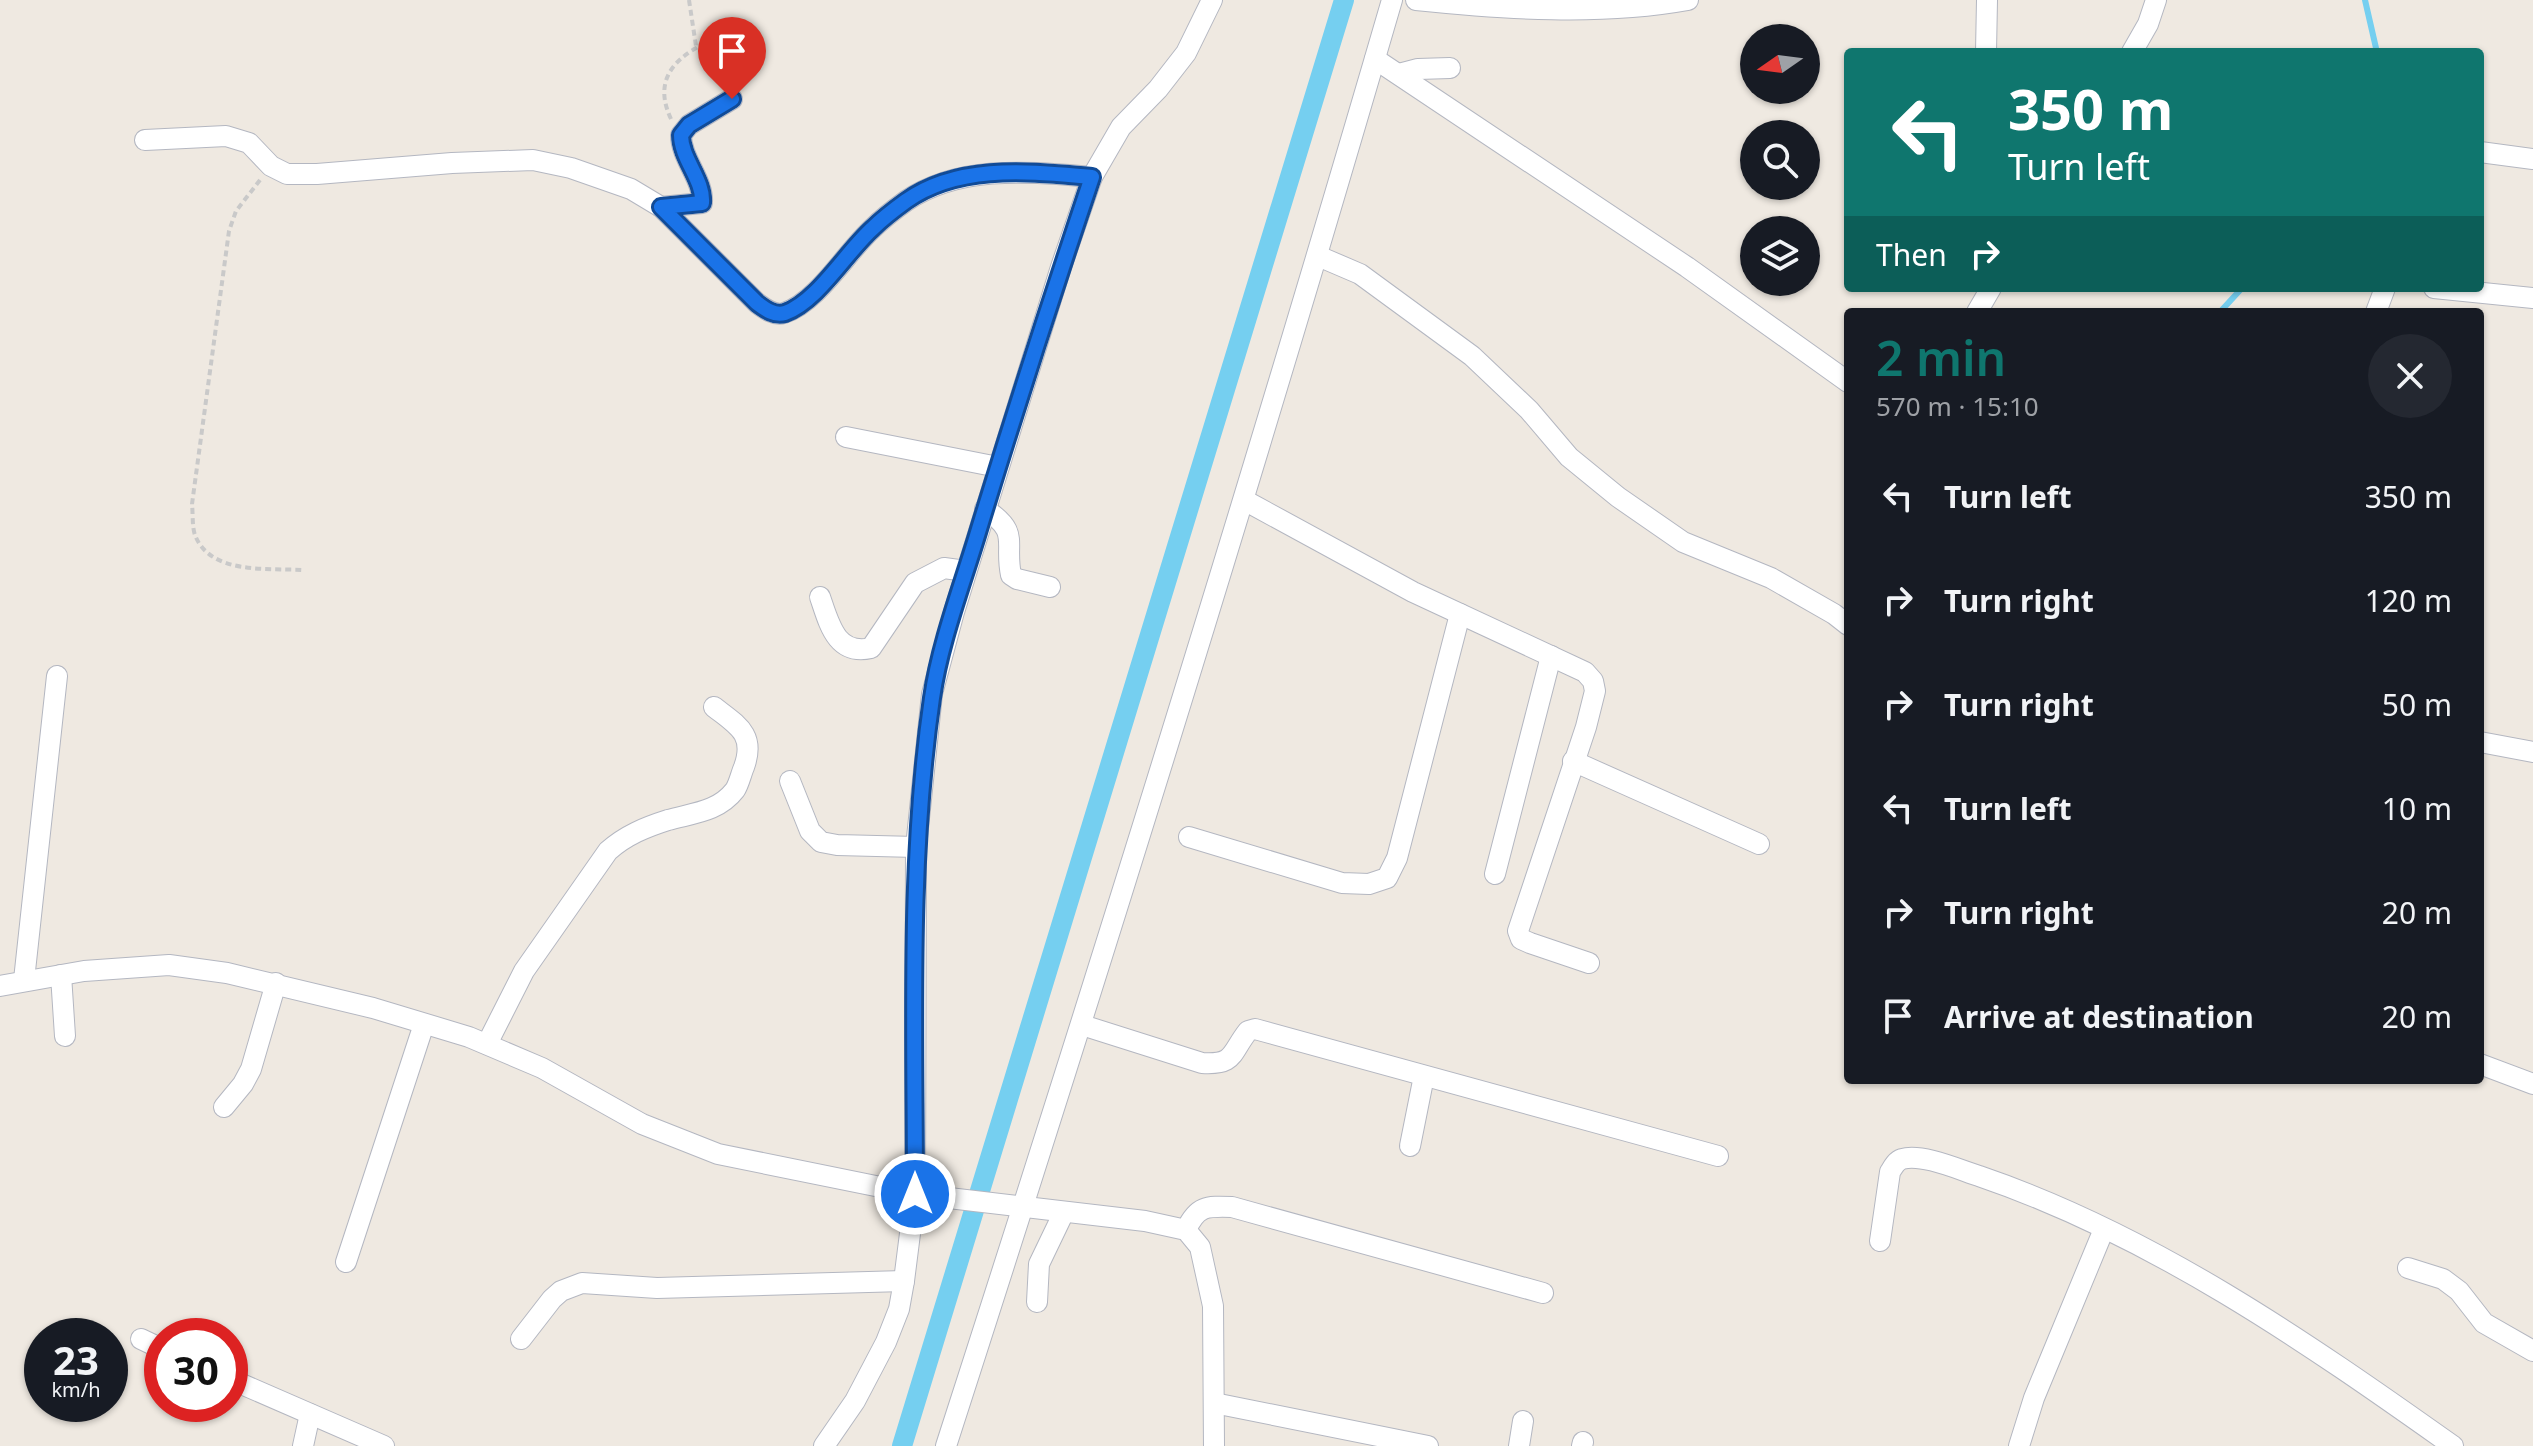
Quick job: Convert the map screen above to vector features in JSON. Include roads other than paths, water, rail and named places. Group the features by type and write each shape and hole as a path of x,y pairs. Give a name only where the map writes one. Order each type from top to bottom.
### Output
{"street":[{"path":"824,1446 855,1401 886,1342 899,1309 904,1281 915,1194 916,847 932,694 985,509 1092,177 1121,127 1158,89 1186,53 1212,0"},
{"path":"946,1446 1082,1025 1244,500 1392,0"},
{"path":"1416,0 1570,10 1688,0"},
{"path":"1986,48 1987,0"},
{"path":"2134,48 2148,24 2156,0"},
{"path":"1375,59 1687,267 1844,379"},
{"path":"1399,74 1418,69 1450,68"},
{"path":"661,207 702,203 699,186 681,147 681,135 689,125 732,99"},
{"path":"145,140 226,136 249,143 271,166 287,174 533,160 571,168 631,189 661,207 757,303 770,312 782,314 805,301 872,228 908,199 933,188 991,172 1092,177"},
{"path":"2484,153 2533,159"},
{"path":"1318,256 1360,274 1472,356 1529,410 1569,457 1618,497 1683,542 1771,578 1844,622"},
{"path":"2474,292 2533,298"},
{"path":"846,437 998,467"},
{"path":"1244,500 1413,592 1585,672 1593,681 1595,691 1586,727 1518,931 1521,939 1589,963"},
{"path":"985,509 1001,520 1008,530 1011,575 1050,587"},
{"path":"820,597 831,629 844,645 859,651 871,648 877,641 915,583 944,568 966,571"},
{"path":"1189,837 1342,883 1369,884 1387,878 1397,858 1460,614"},
{"path":"1495,874 1551,656"},
{"path":"24,980 57,676"},
{"path":"487,1044 524,971 608,851 623,838 648,827 718,806 736,789 746,760 748,742 742,729 714,707"},
{"path":"2484,743 2533,752"},
{"path":"1573,761 1759,844"},
{"path":"790,781 810,831 821,842 916,847"},
{"path":"0,986 61,975 169,965 276,983 487,1044 542,1068 642,1124 718,1154 915,1194 1145,1221 1186,1230 1200,1247 1213,1306 1214,1446"},
{"path":"61,975 65,1036"},
{"path":"224,1107 251,1069 276,983"},
{"path":"346,1262 424,1024"},
{"path":"1082,1025 1202,1063 1221,1064 1228,1061 1248,1031 1255,1029 1718,1156"},
{"path":"2484,1066 2533,1084"},
{"path":"1410,1146 1424,1076"},
{"path":"1880,1241 1890,1172 1904,1158 1934,1161 2027,1193 2104,1229 2262,1316 2453,1446"},
{"path":"1186,1230 1192,1216 1202,1209 1232,1207 1543,1293"},
{"path":"1037,1302 1039,1264 1064,1212"},
{"path":"2019,1446 2034,1398 2104,1229"},
{"path":"2408,1268 2443,1279 2459,1291 2484,1323 2533,1351"},
{"path":"521,1339 552,1299 561,1291 582,1283 670,1288 904,1281"},
{"path":"248,1387 384,1446"},
{"path":"1214,1403 1428,1446"},
{"path":"303,1446 310,1414"},
{"path":"1519,1446 1523,1421"}],"waterway":[{"path":"902,1446 1344,0"},
{"path":"2365,0 2376,48"},
{"path":"2224,308 2238,292"}]}
